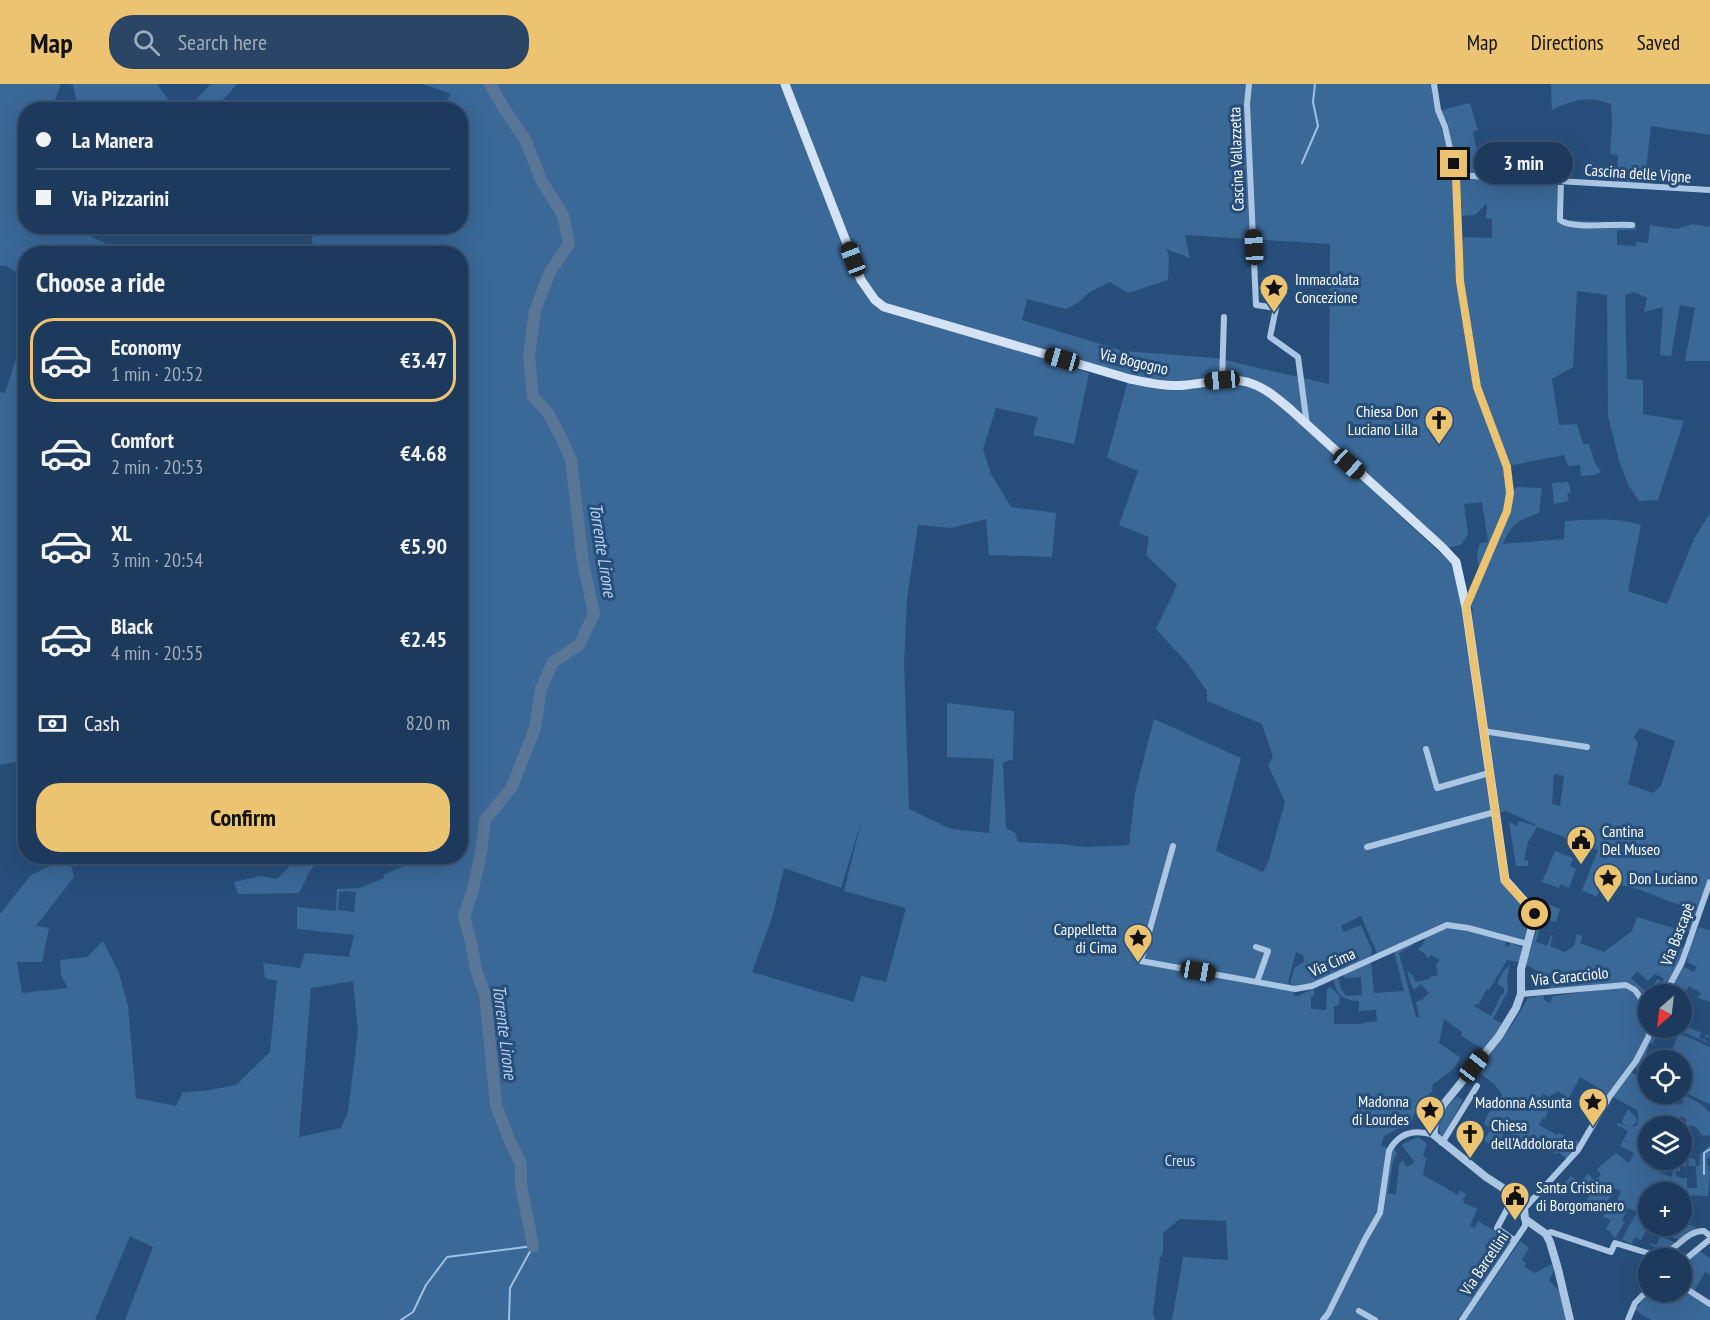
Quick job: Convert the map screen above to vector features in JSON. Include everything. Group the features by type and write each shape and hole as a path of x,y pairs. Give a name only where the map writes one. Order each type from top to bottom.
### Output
{"main road":[{"name":"Via Bogogno","path":"785,84 861,280 875,300 884,307 1130,379 1158,385 1184,385 1222,380 1239,380 1250,383 1267,391 1291,410 1454,559 1466,607 1506,882 1530,908"}],"street":[{"name":"Cascina Vallazzetta","path":"1248,84 1247,104 1257,306 1276,308 1270,337 1298,357 1307,426"},
{"path":"1434,84 1438,110 1445,127 1456,176 1460,281 1477,387 1507,467 1510,493 1507,511 1466,607"},
{"name":"Cascina delle Vigne","path":"1456,176 1710,190"},
{"path":"1561,181 1560,220 1564,223 1578,226 1632,225"},
{"path":"1222,380 1224,317"},
{"path":"1483,731 1587,747"},
{"path":"1426,749 1437,788 1489,773"},
{"path":"1367,847 1495,812"},
{"name":"Via Cima","path":"1173,846 1141,962 1295,989 1312,986 1448,925 1527,944"},
{"name":"Via Bascapè","path":"1670,984 1682,962 1710,882"},
{"path":"1434,1135 1436,1116 1508,1024 1516,1008 1521,994 1521,969 1535,914 1530,908"},
{"path":"1256,947 1268,951 1257,982"},
{"name":"Via Caracciolo","path":"1521,994 1626,985 1638,994"},
{"path":"1524,1209 1578,1150 1610,1096 1636,1061 1648,1038"},
{"path":"1442,1143 1477,1086"},
{"path":"1323,1320 1380,1214 1389,1151 1393,1143 1412,1132 1434,1135 1486,1177 1506,1190 1524,1209 1525,1219 1546,1234 1558,1269 1570,1320"},
{"path":"1513,1197 1497,1228 1515,1241"},
{"name":"Via Barcellini","path":"1462,1320 1525,1226 1525,1219"},
{"path":"1546,1234 1551,1232 1611,1252 1613,1245 1618,1244 1660,1255 1672,1250 1694,1232 1704,1231 1710,1238 1692,1253"},
{"path":"1692,1292 1710,1304"},
{"path":"1628,1320 1638,1300"},
{"path":"1359,1311 1375,1320"}],"green space":[{"path":"0,84 61,84 55,102 18,102 18,234 86,234 111,246 18,246 18,273 6,266 0,266"},
{"path":"69,84 157,84 170,102 77,102 73,85"},
{"path":"211,84 237,84 221,102 194,102"},
{"name":"Creus","path":"423,84 1432,84 1432,95 1455,175 1458,280 1476,387 1505,469 1508,493 1504,513 1479,572 1477,553 1480,543 1488,542 1482,502 1464,504 1468,534 1461,545 1447,548 1295,410 1267,388 1252,380 1234,377 1164,381 1135,376 984,334 982,338 1089,373 1074,444 1033,435 1038,417 996,408 983,449 991,474 1011,507 1056,513 1052,557 989,555 986,519 951,528 918,525 907,598 904,664 909,809 951,829 989,833 994,759 947,757 947,703 1014,711 1013,759 1003,763 1006,828 1015,833 1018,842 1086,847 1129,845 1135,793 1154,719 1241,758 1216,851 1263,872 1268,863 1285,802 1268,765 1273,757 1262,724 1207,701 1207,691 1188,664 1156,629 1177,585 1146,555 1149,537 1119,525 1138,471 1107,458 1128,380 1157,389 1183,389 1210,384 1242,384 1266,394 1349,464 1390,507 1450,562 1458,576 1467,629 1492,822 1504,885 1531,915 1524,941 1447,923 1377,953 1361,916 1341,926 1344,932 1361,925 1372,950 1370,956 1310,985 1295,987 1290,982 1295,967 1304,962 1303,955 1296,952 1288,982 1295,996 1314,989 1311,1009 1326,1010 1327,989 1330,987 1340,996 1339,1005 1334,1006 1334,1024 1362,1024 1377,1021 1376,1010 1359,1011 1359,1001 1341,996 1336,989 1334,979 1338,977 1341,989 1346,996 1362,995 1361,977 1345,978 1343,975 1371,962 1374,993 1404,991 1394,951 1413,942 1413,945 1399,953 1416,1017 1419,1017 1416,1002 1429,993 1421,984 1414,990 1407,970 1415,982 1430,979 1438,975 1436,965 1439,960 1431,955 1428,959 1418,949 1425,940 1424,937 1453,927 1506,941 1505,946 1509,947 1510,942 1522,948 1519,962 1507,960 1489,990 1487,989 1478,1005 1474,1006 1491,1016 1504,993 1504,988 1497,984 1503,972 1510,965 1507,977 1508,991 1493,1019 1504,1024 1485,1050 1461,1036 1462,1032 1444,1019 1439,1043 1460,1057 1458,1062 1433,1084 1432,1092 1419,1102 1411,1122 1384,1136 1381,1146 1395,1150 1397,1153 1393,1161 1388,1193 1396,1195 1399,1165 1402,1160 1407,1167 1415,1162 1401,1145 1418,1137 1427,1144 1423,1156 1426,1159 1423,1175 1458,1195 1460,1190 1466,1194 1464,1203 1477,1209 1470,1226 1475,1228 1478,1221 1513,1242 1457,1320 1172,1320 1183,1257 1228,1260 1226,1221 1180,1219 1163,1233 1163,1253 1160,1258 1153,1312 1155,1320 125,1320 153,1247 130,1236 95,1320 0,1320 0,914 31,875 54,864 71,864 74,877 36,926 49,928 42,962 17,962 22,993 68,988 61,975 60,960 87,957 103,941 119,973 128,1006 136,1098 176,1106 183,1092 236,1085 270,1052 277,981 265,978 263,963 300,968 305,953 349,957 354,935 297,929 297,907 336,911 337,889 360,888 384,878 383,875 404,866 404,864 468,864 468,246 314,246 311,239 315,234 468,234 468,102 446,102 451,94","holes":["1185,235 1330,244 1329,384 1216,358 1123,351 1022,320 1027,299 1066,309 1079,302 1090,292 1110,282 1128,293 1168,280 1169,256 1166,249 1190,258","862,819 844,891 906,908 886,982 861,976 854,1002 752,972 772,918 784,868 841,888","339,892 356,892 354,912 338,910","353,981 358,1031 348,1112 341,1128 299,1137 311,988"]},
{"path":"1551,84 1710,84 1710,135 1651,126 1644,185 1616,183 1618,155 1610,154 1611,104 1589,99 1567,103 1552,110"},
{"path":"1470,103 1478,130 1473,132 1478,156 1475,174 1459,173 1441,110"},
{"path":"1460,178 1558,183 1563,220 1636,223 1636,230 1617,230 1617,245 1636,246 1636,242 1648,243 1650,225 1677,229 1692,224 1710,227 1710,361 1685,361 1695,308 1680,305 1671,356 1660,355 1663,307 1644,312 1647,298 1634,292 1625,295 1627,379 1643,380 1643,414 1684,421 1658,500 1639,501 1629,486 1620,464 1608,416 1607,295 1577,291 1573,367 1552,379 1559,425 1577,424 1583,444 1589,444 1595,463 1601,472 1581,476 1580,465 1568,466 1564,455 1508,466 1480,392 1463,281 1461,240 1465,237 1492,238 1492,219 1486,218 1487,203 1475,215 1462,216"},
{"path":"18,352 18,761 0,765 0,392 5,393"},
{"path":"1568,482 1571,492 1567,494 1569,501 1554,504 1552,483"},
{"path":"1517,487 1542,488 1539,513 1516,524 1503,544 1564,539 1565,521 1613,520 1641,525 1628,591 1667,604 1694,539 1710,513 1710,876 1691,932 1678,929 1672,942 1688,950 1670,984 1655,984 1657,979 1662,982 1664,979 1655,974 1648,981 1637,971 1631,978 1638,984 1638,988 1628,982 1550,989 1548,977 1526,965 1539,921 1541,924 1536,942 1547,946 1553,935 1550,946 1565,952 1574,946 1577,934 1583,937 1580,943 1604,952 1632,931 1637,917 1677,929 1684,907 1638,889 1616,884 1614,887 1608,885 1610,890 1601,886 1597,897 1582,890 1598,850 1537,827 1528,842 1524,860 1528,861 1528,866 1516,866 1509,822 1517,826 1519,821 1536,826 1505,811 1500,813 1471,606 1511,493","holes":["1640,728 1675,741 1661,786 1653,793 1628,784 1638,743 1633,737","1554,774 1564,776 1560,806 1552,804"]},
{"path":"1555,851 1573,858 1570,866 1576,869 1569,888 1560,884 1559,888 1542,882"},
{"path":"292,864 316,864 299,893 238,894 234,882 260,876 277,879"},
{"path":"1544,902 1560,909 1556,922 1540,918"},
{"path":"1699,927 1710,930 1710,1002 1698,998 1701,993 1692,988 1692,984 1674,984 1681,968 1684,967 1694,972 1697,967 1687,962"},
{"path":"1626,986 1638,997 1638,1038 1645,1038 1634,1059 1601,1107 1597,1104 1604,1091 1580,1077 1568,1099 1558,1091 1549,1097 1543,1094 1540,1100 1550,1106 1545,1119 1543,1118 1539,1125 1557,1135 1559,1133 1565,1136 1561,1142 1568,1146 1573,1139 1579,1142 1568,1160 1541,1143 1535,1146 1505,1131 1498,1143 1492,1147 1484,1139 1491,1129 1484,1124 1495,1102 1503,1095 1481,1074 1475,1077 1473,1082 1467,1078 1512,1025 1528,998 1544,995 1544,1000 1550,1003 1553,996"},
{"path":"1692,1029 1701,1033 1699,1038 1704,1040 1707,1034 1709,1038 1706,1037 1705,1040 1710,1044 1692,1036"},
{"path":"1648,1038 1656,1038 1647,1050 1642,1050"},
{"path":"1676,1038 1689,1038 1710,1047 1709,1104 1692,1096 1692,1050 1672,1050"},
{"path":"1630,1072 1638,1076 1638,1104 1692,1104 1692,1099 1710,1113 1709,1136 1702,1135 1692,1126 1692,1116 1638,1116 1638,1121 1637,1110 1613,1097"},
{"path":"1458,1097 1463,1100 1443,1137 1440,1134 1439,1123 1446,1108"},
{"path":"1628,1109 1636,1117 1637,1122 1631,1127 1622,1123"},
{"path":"1638,1121 1638,1170 1662,1170 1661,1173 1671,1177 1673,1172 1669,1170 1680,1170 1676,1171 1676,1175 1680,1178 1687,1178 1687,1182 1638,1182 1638,1236 1643,1236 1641,1240 1635,1237 1631,1244 1622,1239 1637,1212 1628,1208 1622,1220 1625,1222 1615,1238 1606,1229 1611,1220 1603,1217 1607,1210 1613,1212 1621,1191 1614,1188 1604,1209 1600,1207 1598,1209 1584,1203 1589,1197 1584,1192 1581,1194 1576,1187 1573,1190 1563,1185 1571,1176 1580,1183 1588,1174 1594,1180 1601,1175 1597,1169 1616,1153 1629,1163 1634,1153 1620,1146 1628,1131 1617,1125 1618,1123 1633,1127"},
{"path":"1710,1145 1710,1157 1707,1159 1710,1167 1708,1169 1710,1171 1708,1196 1692,1195 1692,1188 1697,1188 1696,1166 1699,1166 1700,1154"},
{"path":"1692,1159 1695,1159 1696,1166 1692,1166"},
{"path":"1660,1236 1678,1244 1672,1248 1656,1248 1650,1243 1656,1245"},
{"path":"1669,1236 1686,1236 1680,1240"},
{"path":"1520,1241 1529,1248 1522,1260 1526,1263 1524,1267 1535,1273 1554,1265 1555,1268 1549,1280 1564,1296 1569,1320 1466,1320"},
{"path":"1699,1251 1710,1258 1710,1274 1705,1272 1694,1292 1692,1291 1692,1256"},
{"path":"1692,1294 1710,1306 1710,1320 1651,1320 1635,1310 1641,1302 1692,1302"}],"waterway":[{"name":"Torrente Lirone","path":"490,84 525,139 541,180 563,215 569,244 550,272 535,311 529,356 533,397 548,413 571,460 583,562 594,614 579,645 553,662 541,689 535,728 512,787 485,820 473,890 464,917 476,970 485,995 496,1105 521,1164 521,1185 533,1246"},
{"path":"1302,163 1318,126 1313,102 1315,84"},
{"path":"1704,1174 1704,1153 1710,1149"},
{"name":"Torrente Lirone","path":"401,1320 413,1312 426,1285 447,1257 533,1246"},
{"path":"509,1320 510,1288 533,1246"}],"place":[{"name":"Immacolata Concezione","path":"1274,314"},
{"name":"Chiesa Don Luciano Lilla","path":"1439,446"},
{"name":"Cantina Del Museo","path":"1581,866"},
{"name":"Don Luciano","path":"1608,904"},
{"name":"Cappelletta di Cima","path":"1138,964"},
{"name":"Madonna Assunta","path":"1593,1128"},
{"name":"Madonna di Lourdes","path":"1430,1136"},
{"name":"Chiesa dell'Addolorata","path":"1470,1160"},
{"name":"Santa Cristina di Borgomanero","path":"1515,1222"}],"route":[{"path":"1454,164 1460,281 1477,387 1507,467 1510,493 1507,511 1466,607 1505,880 1535,914"}]}
